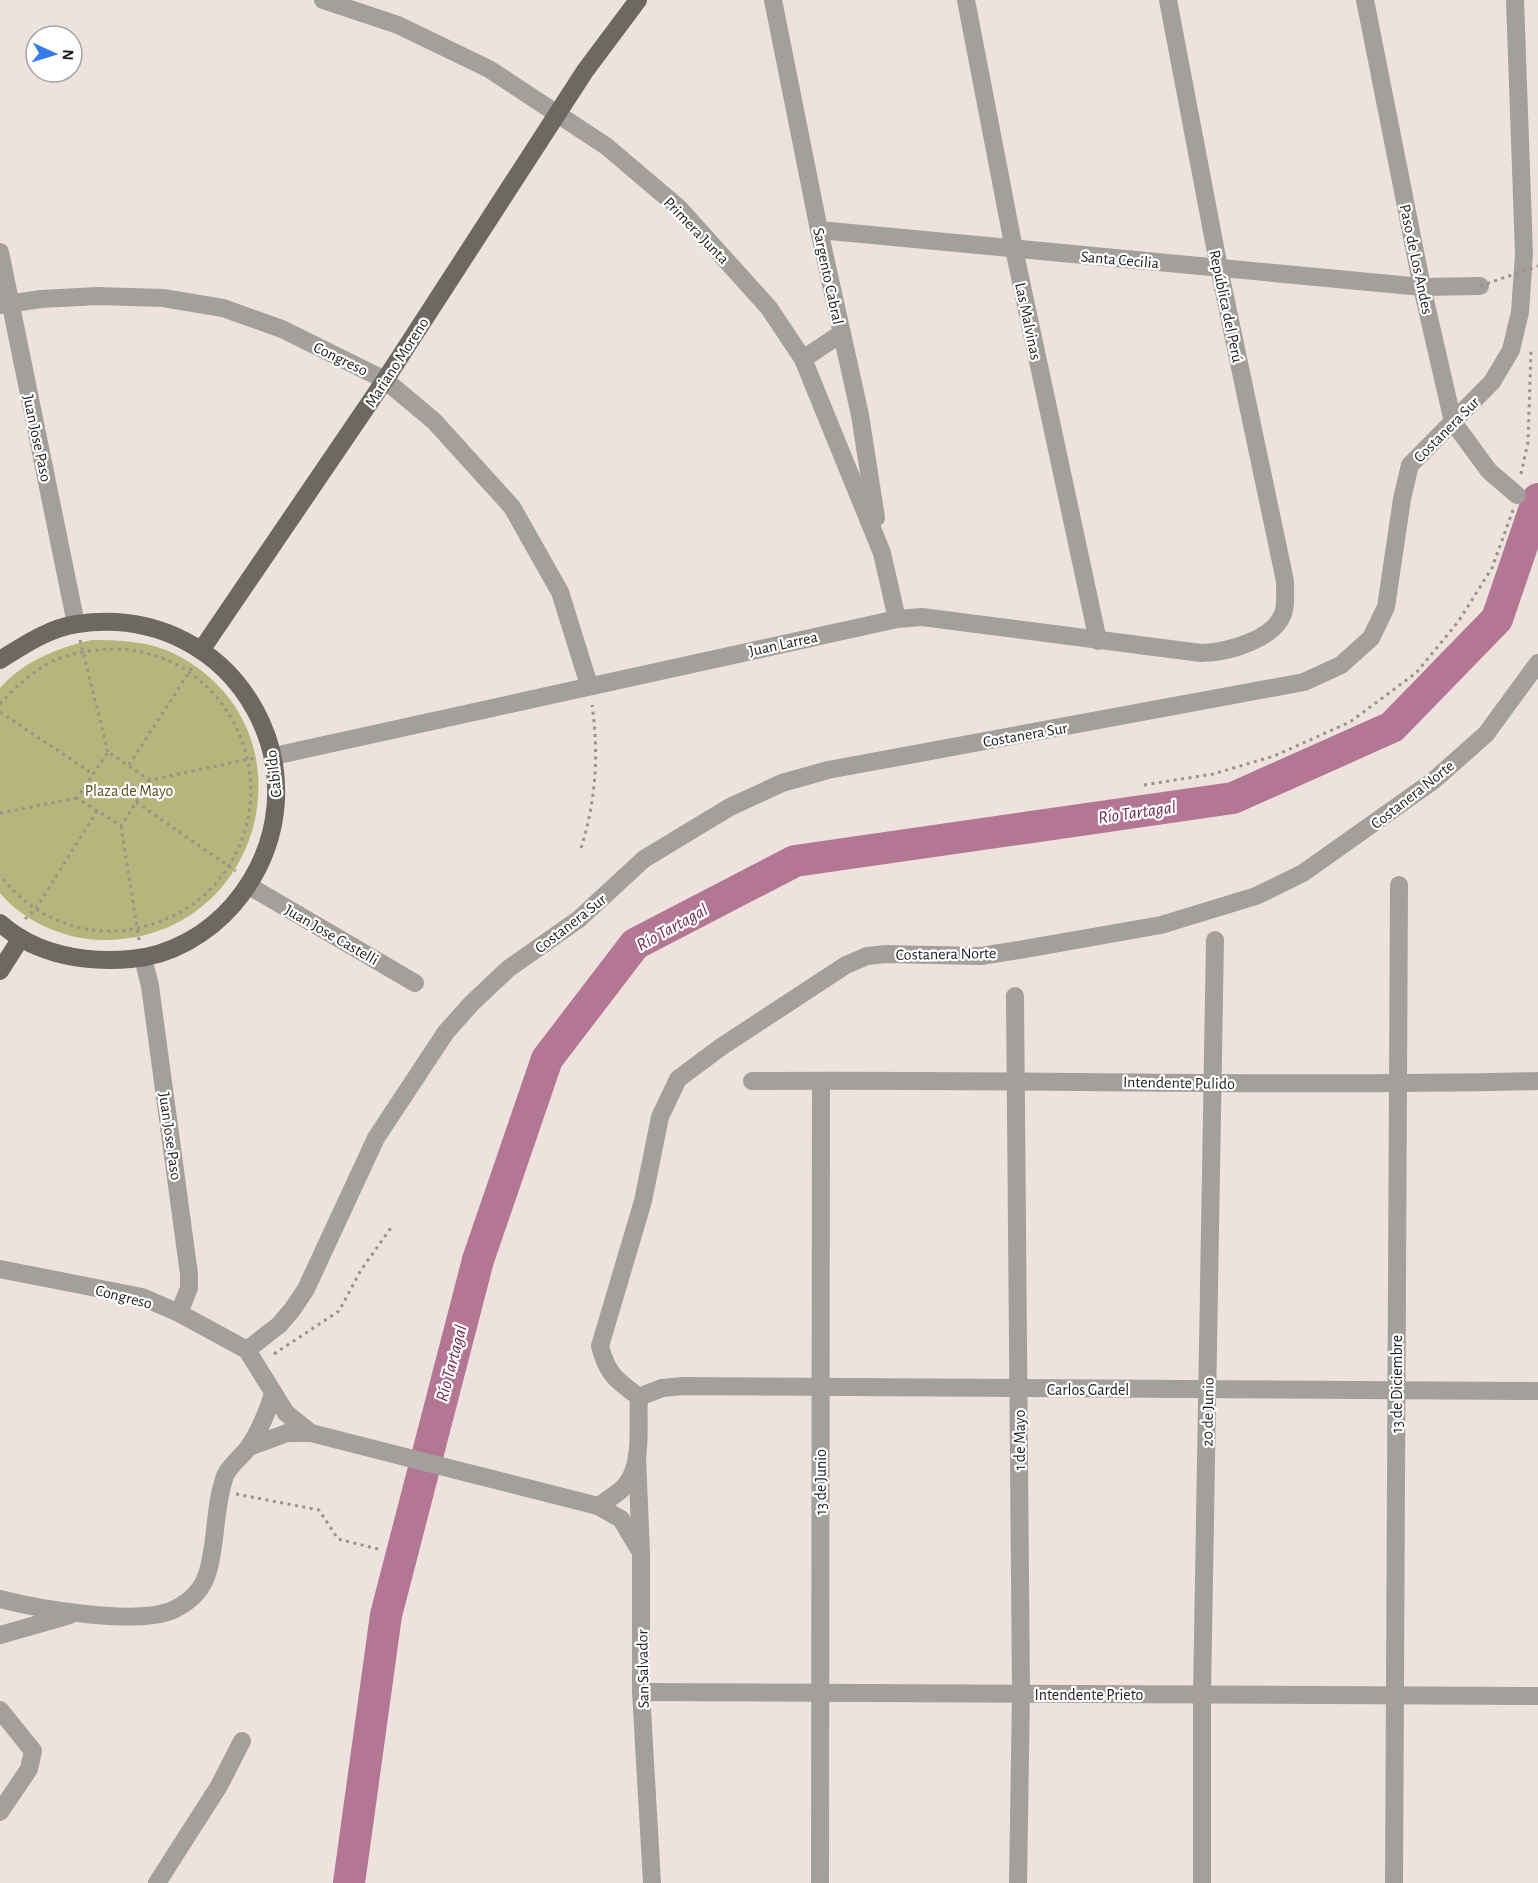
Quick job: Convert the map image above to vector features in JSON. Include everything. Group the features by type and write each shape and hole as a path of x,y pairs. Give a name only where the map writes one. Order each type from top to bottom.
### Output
{"main road":[{"name":"Mariano Moreno","path":"202,649 385,380 585,71 627,0"},
{"name":"Mariano Moreno","path":"585,71 638,0"},
{"name":"Cabildo","path":"0,660 35,637 76,624 119,621 162,630 202,649 235,678 259,714 274,756 278,801 269,845 249,886 220,919 184,944 143,958 101,962 70,957 7,929"},
{"path":"0,971 7,929"}],"street":[{"name":"Primera Junta","path":"323,0 398,25 489,69 558,112 606,146 678,207 769,308 803,359 882,553 897,619"},
{"name":"Sargento Cabral","path":"774,0 819,230 860,415 882,553"},
{"name":"Las Malvinas","path":"966,0 1014,249 1098,641"},
{"name":"República del Perú","path":"1168,0 1219,268 1285,581 1284,612"},
{"name":"Paso de Los Andes","path":"1365,0 1422,287 1453,422 1490,471 1517,495"},
{"name":"Costanera Sur","path":"256,1362 279,1325 306,1289 376,1138 446,1032 508,969 579,919 644,859 730,807 782,783 828,770 1304,682 1341,665 1371,638 1386,607 1402,499 1410,465 1492,382 1511,350 1520,312 1524,254 1515,0"},
{"name":"Santa Cecilia","path":"819,230 1422,287 1480,286"},
{"name":"Juan Jose Paso","path":"0,252 5,304 76,624"},
{"name":"Congreso","path":"5,304 98,296 163,298 223,308 282,329 385,380 434,421 512,507 560,592 590,685"},
{"path":"803,359 842,333"},
{"name":"Juan Larrea","path":"274,756 897,619 922,617 1098,641 1220,653 1244,645 1270,631 1284,612"},
{"name":"Costanera Norte","path":"639,1397 616,1380 605,1367 600,1346 642,1201 660,1117 678,1079 721,1047 846,965 867,956 981,956 1161,925 1256,896 1304,873 1433,781 1486,734 1538,663"},
{"name":"13 de Diciembre","path":"1394,1883 1399,885"},
{"name":"Juan Jose Castelli","path":"249,886 415,982"},
{"name":"20 de Junio","path":"1202,1883 1202,1694 1215,940"},
{"name":"Juan Jose Paso","path":"143,958 150,986 189,1274 189,1288 179,1313"},
{"name":"1 de Mayo","path":"1015,996 1021,1693 1018,1883"},
{"name":"Intendente Pulido","path":"752,1082 1015,1080 1397,1084 1538,1081"},
{"name":"13 de Junio","path":"820,1883 821,1081"},
{"name":"Congreso","path":"0,1269 142,1297 179,1313 256,1362"},
{"path":"256,1362 286,1413 311,1433"},
{"name":"Carlos Gardel","path":"639,1397 662,1388 683,1386 820,1385 1018,1389 1538,1391"},
{"path":"0,1599 78,1613 140,1616 171,1611 195,1597 208,1572 226,1473 249,1447 266,1416 273,1394"},
{"path":"598,1506 624,1488 632,1476 637,1456 639,1397"},
{"path":"249,1447 287,1433 311,1433 598,1506 621,1519 632,1532 641,1553"},
{"name":"San Salvador","path":"637,1456 641,1553 641,1692 652,1883"},
{"path":"0,1635 78,1613"},
{"name":"Intendente Prieto","path":"641,1692 1538,1696"},
{"path":"0,1710 33,1751 29,1769 0,1812"},
{"path":"157,1883 219,1786 242,1741"}],"path":[{"path":"1530,263 1530,274"},
{"path":"1480,286 1538,266"},
{"path":"1144,785 1213,774 1274,756 1350,722 1416,673 1458,622 1492,568 1510,523 1527,442 1531,341"},
{"path":"76,624 108,752 150,780"},
{"path":"0,704 21,681 45,666 83,652 127,649 164,658 190,673 223,704 242,736 251,773 250,812 239,850 230,865 218,883 188,909 153,926 115,932 76,927 35,910 9,888 0,875"},
{"path":"129,765 190,673 202,649"},
{"path":"581,848 590,819 596,775 596,726 590,685"},
{"path":"0,712 93,774"},
{"path":"77,798 108,752"},
{"path":"143,958 121,826 150,780 248,759 274,756"},
{"path":"0,813 77,798 121,826"},
{"path":"136,802 230,865"},
{"path":"7,929 35,910 97,811"},
{"path":"256,1362 339,1311 361,1270 393,1225"},
{"path":"221,1491 319,1510 338,1539 378,1549"}],"green space":[{"name":"Plaza de Mayo","path":"91,640 134,642 155,646 175,654 220,688 248,730 258,778 253,826 234,870 201,907 156,932 100,940 72,936 45,927 20,912 0,893 0,688 20,670 42,657"}],"waterway":[{"name":"Río Tartagal","path":"349,1883 386,1615 478,1260 547,1059 635,944 795,861 1233,798 1392,727 1497,619 1538,499"}]}
